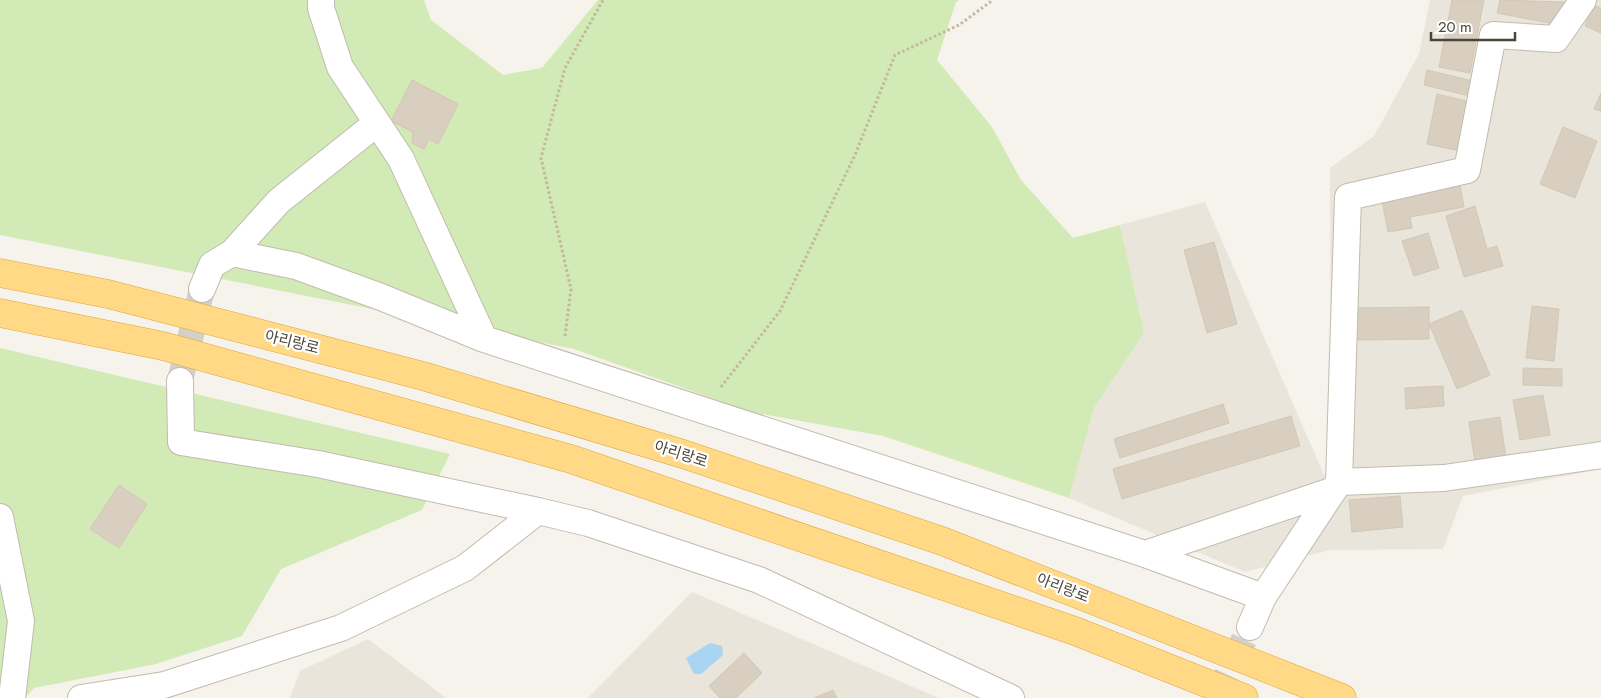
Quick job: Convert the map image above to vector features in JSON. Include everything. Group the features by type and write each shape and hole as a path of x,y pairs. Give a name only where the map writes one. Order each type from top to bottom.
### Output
{"highway":[{"name":"아리랑로","path":"0,273 108,294 423,376 683,454 942,541 1342,698"},
{"path":"0,313 163,346 571,459 1075,631 1244,698"}],"street":[{"path":"321,0 321,8 340,67 401,159 484,338"},
{"path":"1250,627 1263,597 1336,486 1348,197 1467,170 1493,35 1556,40 1583,0"},
{"path":"202,289 212,265 232,254 279,201 377,123"},
{"path":"232,254 296,266 484,338 1145,554 1263,597"},
{"path":"180,381 181,442 318,464 588,523 758,580 1011,698"},
{"path":"1145,554 1336,486 1444,478 1601,455"},
{"path":"81,698 164,685 341,628 466,568 538,511"},
{"path":"0,517 21,621 12,698"}],"path":[{"path":"562,364 571,289 541,158 565,68 603,0"},
{"path":"703,410 780,311 855,155 895,55 959,24 993,0"}],"shaded area":[{"path":"1430,0 1601,0 1601,469 1463,496 1443,549 1330,550 1245,572 1069,498 1094,408 1144,333 1120,225 1205,202 1324,475 1331,466 1330,168 1374,136 1419,54"},
{"path":"692,592 939,698 588,698"},
{"path":"368,639 446,698 290,698 300,671"}],"green space":[{"path":"0,0 424,0 431,20 503,75 542,68 598,0 959,0 956,2 937,60 992,127 1021,180 1073,238 1120,225 1144,333 1094,408 1069,498 883,436 751,412 574,349 0,235"},
{"path":"0,348 450,454 422,510 281,569 242,636 156,664 34,688 25,698 0,698"}],"water":[{"path":"710,643 722,646 723,655 701,674 694,674 686,658"}],"building":[{"path":"1452,0 1484,0 1470,73 1439,67"},
{"path":"1500,0 1564,2 1559,25 1497,13"},
{"path":"1593,5 1601,8 1601,33 1585,26"},
{"path":"1427,70 1477,82 1474,97 1424,85"},
{"path":"412,80 458,104 438,144 429,139 424,149 412,143 413,132 391,121"},
{"path":"1601,93 1601,111 1594,109"},
{"path":"1437,94 1470,102 1460,151 1427,144"},
{"path":"1563,127 1597,141 1575,198 1540,184"},
{"path":"1460,185 1464,207 1410,217 1412,228 1388,232 1382,200"},
{"path":"1475,206 1487,249 1497,246 1503,266 1464,277 1446,216"},
{"path":"1428,233 1439,268 1414,276 1402,241"},
{"path":"1214,242 1237,324 1207,333 1184,250"},
{"path":"1532,306 1559,309 1554,361 1526,358"},
{"path":"1429,307 1429,339 1356,340 1356,308"},
{"path":"1462,310 1490,375 1457,389 1429,324"},
{"path":"1523,368 1562,369 1562,386 1523,385"},
{"path":"1443,386 1444,406 1406,409 1405,388"},
{"path":"1543,395 1550,435 1520,440 1513,400"},
{"path":"1223,404 1229,423 1120,458 1114,439"},
{"path":"1291,416 1300,446 1122,499 1113,469"},
{"path":"1500,417 1506,458 1475,463 1469,422"},
{"path":"119,485 147,504 119,548 90,529"},
{"path":"1400,496 1403,527 1352,532 1349,500"},
{"path":"744,653 762,673 736,698 720,698 709,686"},
{"path":"833,690 837,698 814,698"}],"tunnel":[{"path":"180,381 202,289"},
{"path":"1216,698 1250,627"}]}
